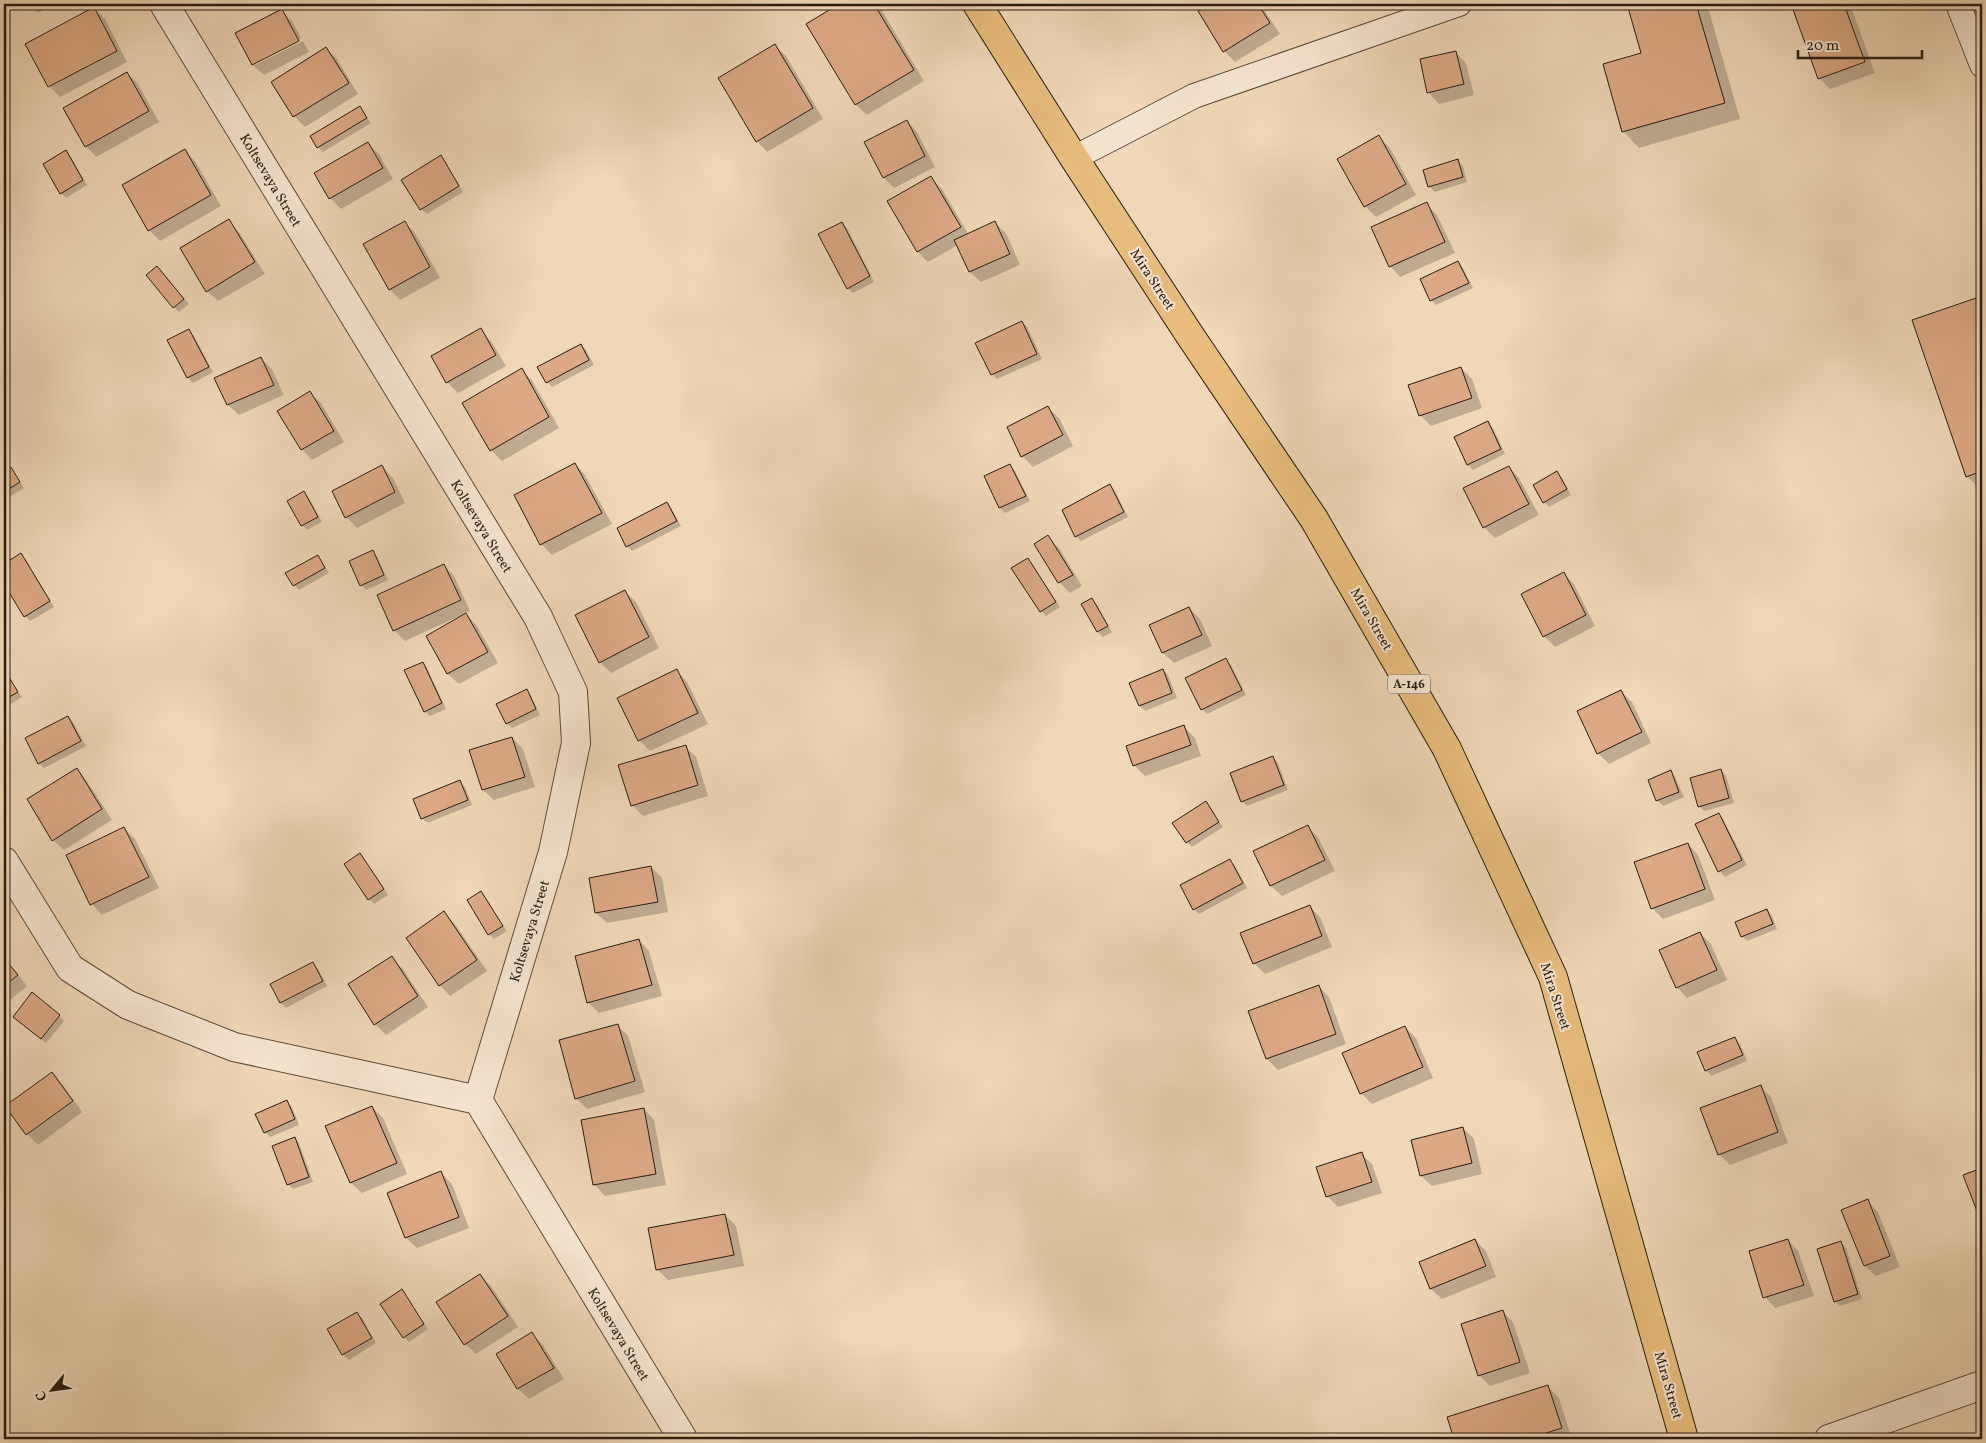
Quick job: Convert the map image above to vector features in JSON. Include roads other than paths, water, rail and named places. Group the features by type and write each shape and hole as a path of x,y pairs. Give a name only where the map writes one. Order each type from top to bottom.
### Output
{"highway":[{"name":"Mira Street","path":"977,4 1074,158 1191,337 1314,519 1446,749 1553,978 1684,1439"}],"street":[{"name":"Koltsevaya Street","path":"164,4 538,617 573,692 576,743 553,852 478,1100 683,1439"},
{"path":"4,861 70,968 128,1006 234,1048 478,1100"},
{"path":"1829,1439 1982,1385"}],"lane":[{"path":"1074,158 1194,96 1459,4"},
{"path":"1958,4 1982,65"}]}
